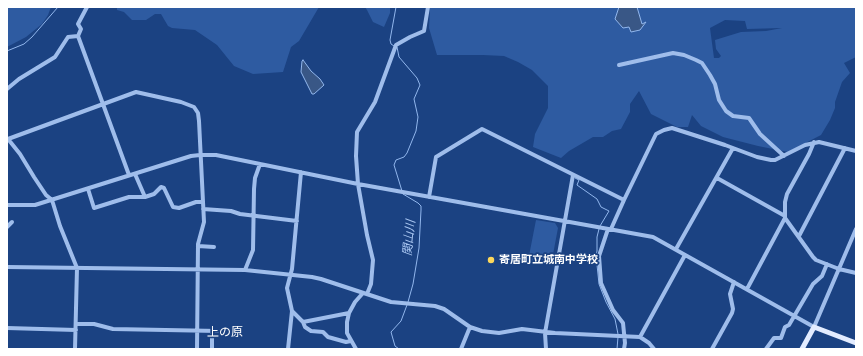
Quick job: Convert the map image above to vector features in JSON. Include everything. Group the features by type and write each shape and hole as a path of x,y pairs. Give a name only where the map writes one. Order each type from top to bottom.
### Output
{"main road":[{"path":"802,349 814,327 856,343"}],"street":[{"path":"87,7 78,24 81,29 78,36 129,175"},
{"path":"356,349 347,333 347,322 349,313 355,302 365,294 371,284 373,260 358,184 356,156 357,132 375,102 396,45 424,31 428,7"},
{"path":"7,89 19,79 55,57 68,37 78,36"},
{"path":"618,65 673,53 684,55 702,63 715,84 719,100 726,111 733,116 748,118 760,134 784,156"},
{"path":"75,349 77,268 60,226 52,200 46,195 20,154 8,139 136,92 189,104 196,110 198,116 204,222 199,236 198,246 197,349"},
{"path":"624,349 625,336 623,323 613,310 601,283 599,256 610,229 656,134 672,128 757,157 771,160 775,160 814,142 823,142 856,151"},
{"path":"429,196 436,157 482,129 624,200"},
{"path":"746,289 785,217 785,202 787,194 814,142"},
{"path":"676,249 733,148"},
{"path":"799,236 845,148"},
{"path":"7,205 35,205 129,175 200,155 216,155 358,184 653,237 814,327 856,229"},
{"path":"245,270 253,250 255,178 260,164"},
{"path":"288,349 292,311 287,288 291,274 297,221 300,172"},
{"path":"135,174 145,197"},
{"path":"546,349 545,333 573,175"},
{"path":"717,178 785,217 813,257 839,269 856,273"},
{"path":"88,189 94,208 129,197 145,197 154,194 162,187 164,188 172,207 179,208 196,202 203,202"},
{"path":"203,209 231,211 240,214 297,221"},
{"path":"7,227 12,222"},
{"path":"198,246 214,247"},
{"path":"640,337 685,255"},
{"path":"766,349 774,338 780,338 813,284 822,276 827,264"},
{"path":"7,267 245,270 291,274 321,278 391,302 435,306 444,309 470,327 482,331 499,333 522,329 545,333 640,337 649,343 654,349"},
{"path":"712,349 732,313 733,309 730,294 734,282"},
{"path":"292,311 305,327 311,331 323,332 328,337 346,342 351,341"},
{"path":"302,322 349,313"},
{"path":"76,324 94,324 113,329 218,331"},
{"path":"461,349 470,327"},
{"path":"7,328 76,330"},
{"path":"212,331 212,349"}],"shaded area":[{"path":"7,7 51,7 42,24 26,37 7,47"},
{"path":"117,7 319,7 299,41 291,47 283,72 253,74 234,66 217,45 195,30 172,28 168,26 161,14 155,14 146,20 132,20 124,12 117,10"},
{"path":"365,7 390,7 390,13 384,27 373,22"},
{"path":"430,7 856,7 856,57 844,63 850,73 842,82 835,102 835,108 821,135 788,152 723,137 701,126 692,115 688,127 677,127 651,114 639,91 630,104 630,112 621,129 612,131 603,137 593,137 569,151 561,158 533,147 535,134 548,108 548,86 532,70 504,56 437,55 429,28","holes":["725,20 745,21 747,29 782,28 766,31 741,32 715,40 716,49 721,56 719,58 714,58 710,28"]},
{"path":"619,7 637,7 642,24 646,22 640,30 631,32 629,27 623,28 615,19"},
{"path":"303,60 324,85 314,94 312,94 301,72"},
{"path":"536,220 555,223 558,228 551,265 528,261"}],"waterway":[{"path":"7,51 24,44 58,7"},
{"name":"関山川","path":"394,46 391,44 390,40 396,7"},
{"name":"関山川","path":"397,47 399,57 417,78 420,85 414,99 418,117 416,131 407,153 404,157 396,160 394,165 402,191"},
{"path":"575,178 579,180 577,185 597,199 601,207 609,211 600,226"},
{"name":"関山川","path":"403,194 421,206 419,248 413,284 408,302"},
{"path":"599,229 596,255 599,284 615,319 618,334"},
{"name":"関山川","path":"399,349 395,346 391,332 401,321 407,305"},
{"path":"617,349 618,337"}],"place":[{"name":"寄居町立城南中学校","path":"491,260"}],"district":[{"name":"上の原","path":"225,333"}]}
